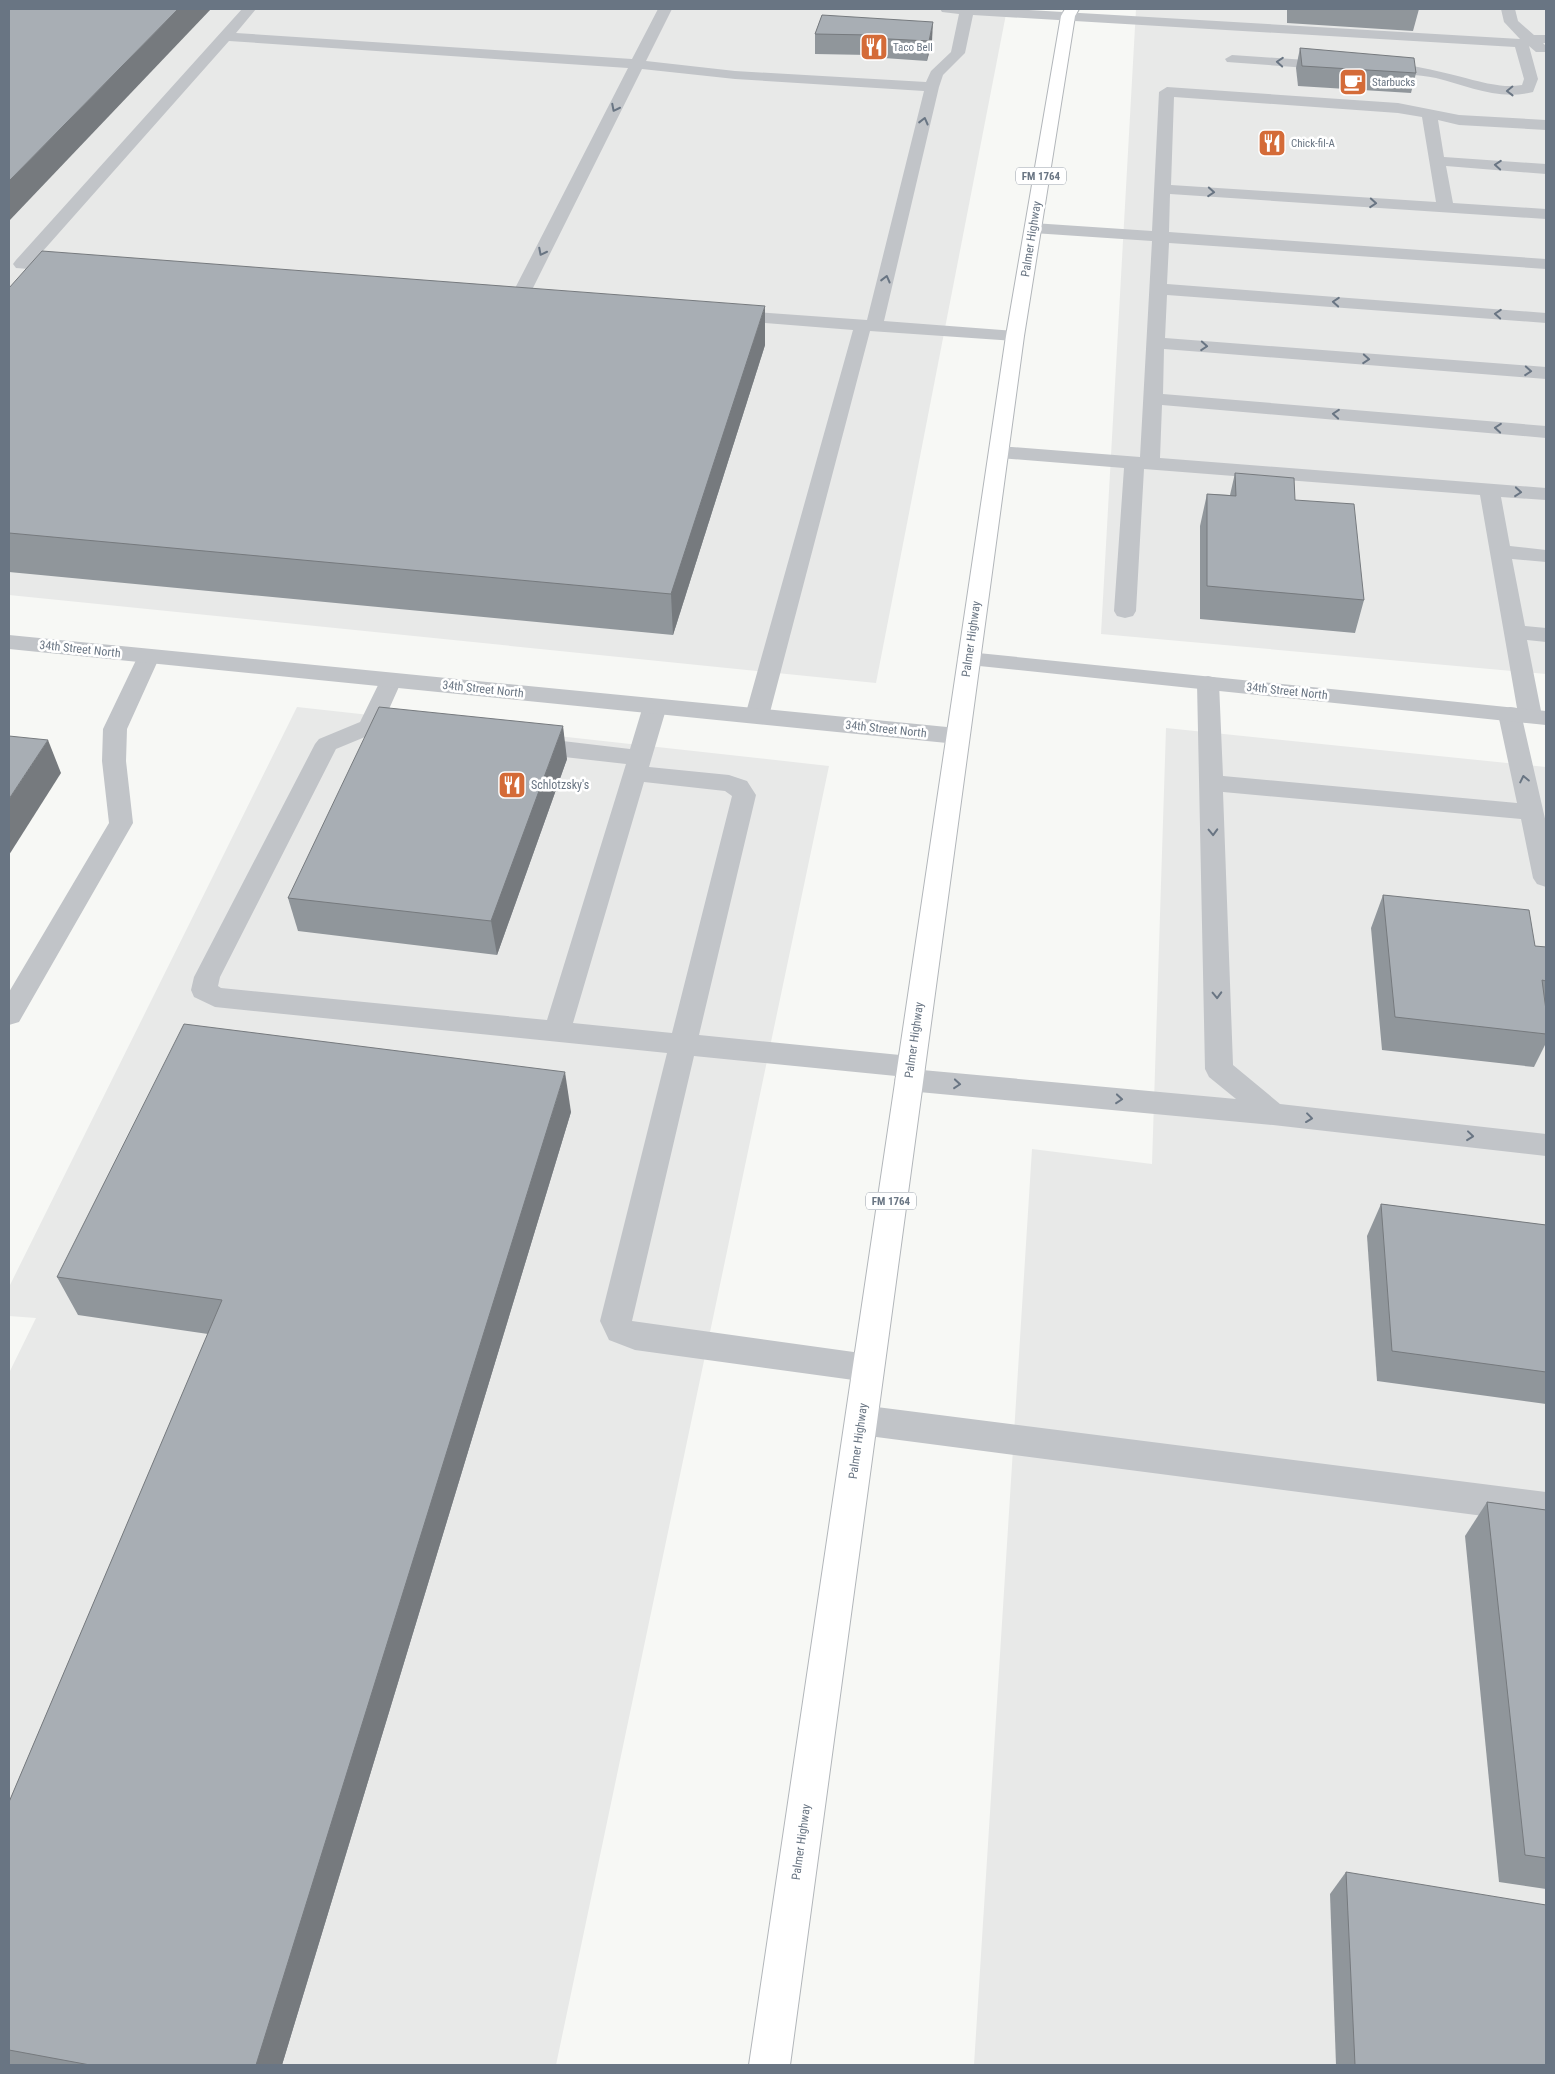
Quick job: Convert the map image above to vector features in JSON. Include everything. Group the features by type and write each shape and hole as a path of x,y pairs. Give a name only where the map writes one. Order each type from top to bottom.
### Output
{"main road":[{"name":"Palmer Highway","path":"769,2065 1015,336 1068,11"}],"street":[{"path":"16,264 248,9"},
{"path":"518,300 665,9"},
{"path":"947,9 1068,11 1232,26 1533,40"},
{"path":"757,716 869,326 932,87 936,74 958,53 960,9"},
{"path":"1232,9 1232,97"},
{"path":"1508,9 1511,22 1533,40 1546,54"},
{"path":"224,36 637,64 735,75 932,87"},
{"path":"1232,60 1354,67 1439,75 1490,91 1515,91 1528,89 1531,79 1533,40"},
{"path":"1125,612 1142,463 1153,399 1167,92 1398,108 1459,120 1546,125"},
{"path":"1429,114 1445,207"},
{"path":"1437,161 1546,169"},
{"path":"1162,189 1546,214"},
{"path":"1033,228 1546,264"},
{"path":"16,264 86,269"},
{"path":"1158,288 1546,318"},
{"path":"498,298 536,301"},
{"path":"713,314 1015,336"},
{"path":"1156,343 1546,373"},
{"path":"1153,399 1546,432"},
{"path":"999,452 1546,494"},
{"path":"1489,489 1529,716 1531,812 1546,878"},
{"path":"1501,552 1546,556"},
{"path":"1515,632 1546,635"},
{"name":"34th Street North","path":"9,642 957,736"},
{"path":"9,1015 121,823 114,762 115,729 123,708 149,656"},
{"name":"34th Street North","path":"968,659 1529,716"},
{"path":"391,680 379,728 327,744 207,977 204,990 216,997 682,1044 909,1073 1546,1144"},
{"path":"1208,683 1219,1069 1273,1114"},
{"path":"557,1032 655,706"},
{"path":"504,743 637,765 729,783 738,787 744,795 616,1321 620,1330 635,1336 868,1368"},
{"path":"1211,783 1531,812"},
{"path":"860,1420 1546,1508"}],"shaded area":[{"path":"9,9 1007,9 876,683 9,595"},
{"path":"1136,9 1546,9 1546,674 1101,634"},
{"path":"297,707 829,766 556,2065 9,2065 9,1373 36,1318 9,1316 9,1287"},
{"path":"1166,728 1546,767 1546,2065 974,2065 1032,1149 1152,1164"}],"building":[{"path":"9,9 178,9 9,181"},
{"path":"822,15 933,22 929,41 869,38 870,35 815,34"},
{"path":"1300,48 1414,58 1416,73 1302,66"},
{"path":"42,251 765,306 671,594 9,533 9,288"},
{"path":"1235,473 1294,478 1295,500 1354,504 1364,600 1207,586 1207,494 1236,496"},
{"path":"379,707 563,726 491,921 288,898"},
{"path":"9,736 48,740 9,799"},
{"path":"1383,895 1529,910 1535,946 1546,947 1546,981 1542,980 1546,1010 1546,1034 1395,1017"},
{"path":"184,1024 565,1072 256,2065 90,2065 9,2050 9,1802 222,1300 57,1277"},
{"path":"1381,1204 1546,1225 1546,1372 1392,1351"},
{"path":"1487,1502 1546,1510 1546,1858 1525,1855"},
{"path":"1346,1872 1546,1905 1546,2065 1355,2065"}],"place":[{"name":"Taco Bell","path":"874,47"},
{"name":"Starbucks","path":"1353,82"},
{"name":"Chick-fil-A","path":"1272,143"},
{"name":"Schlotzsky's","path":"512,785"}]}
